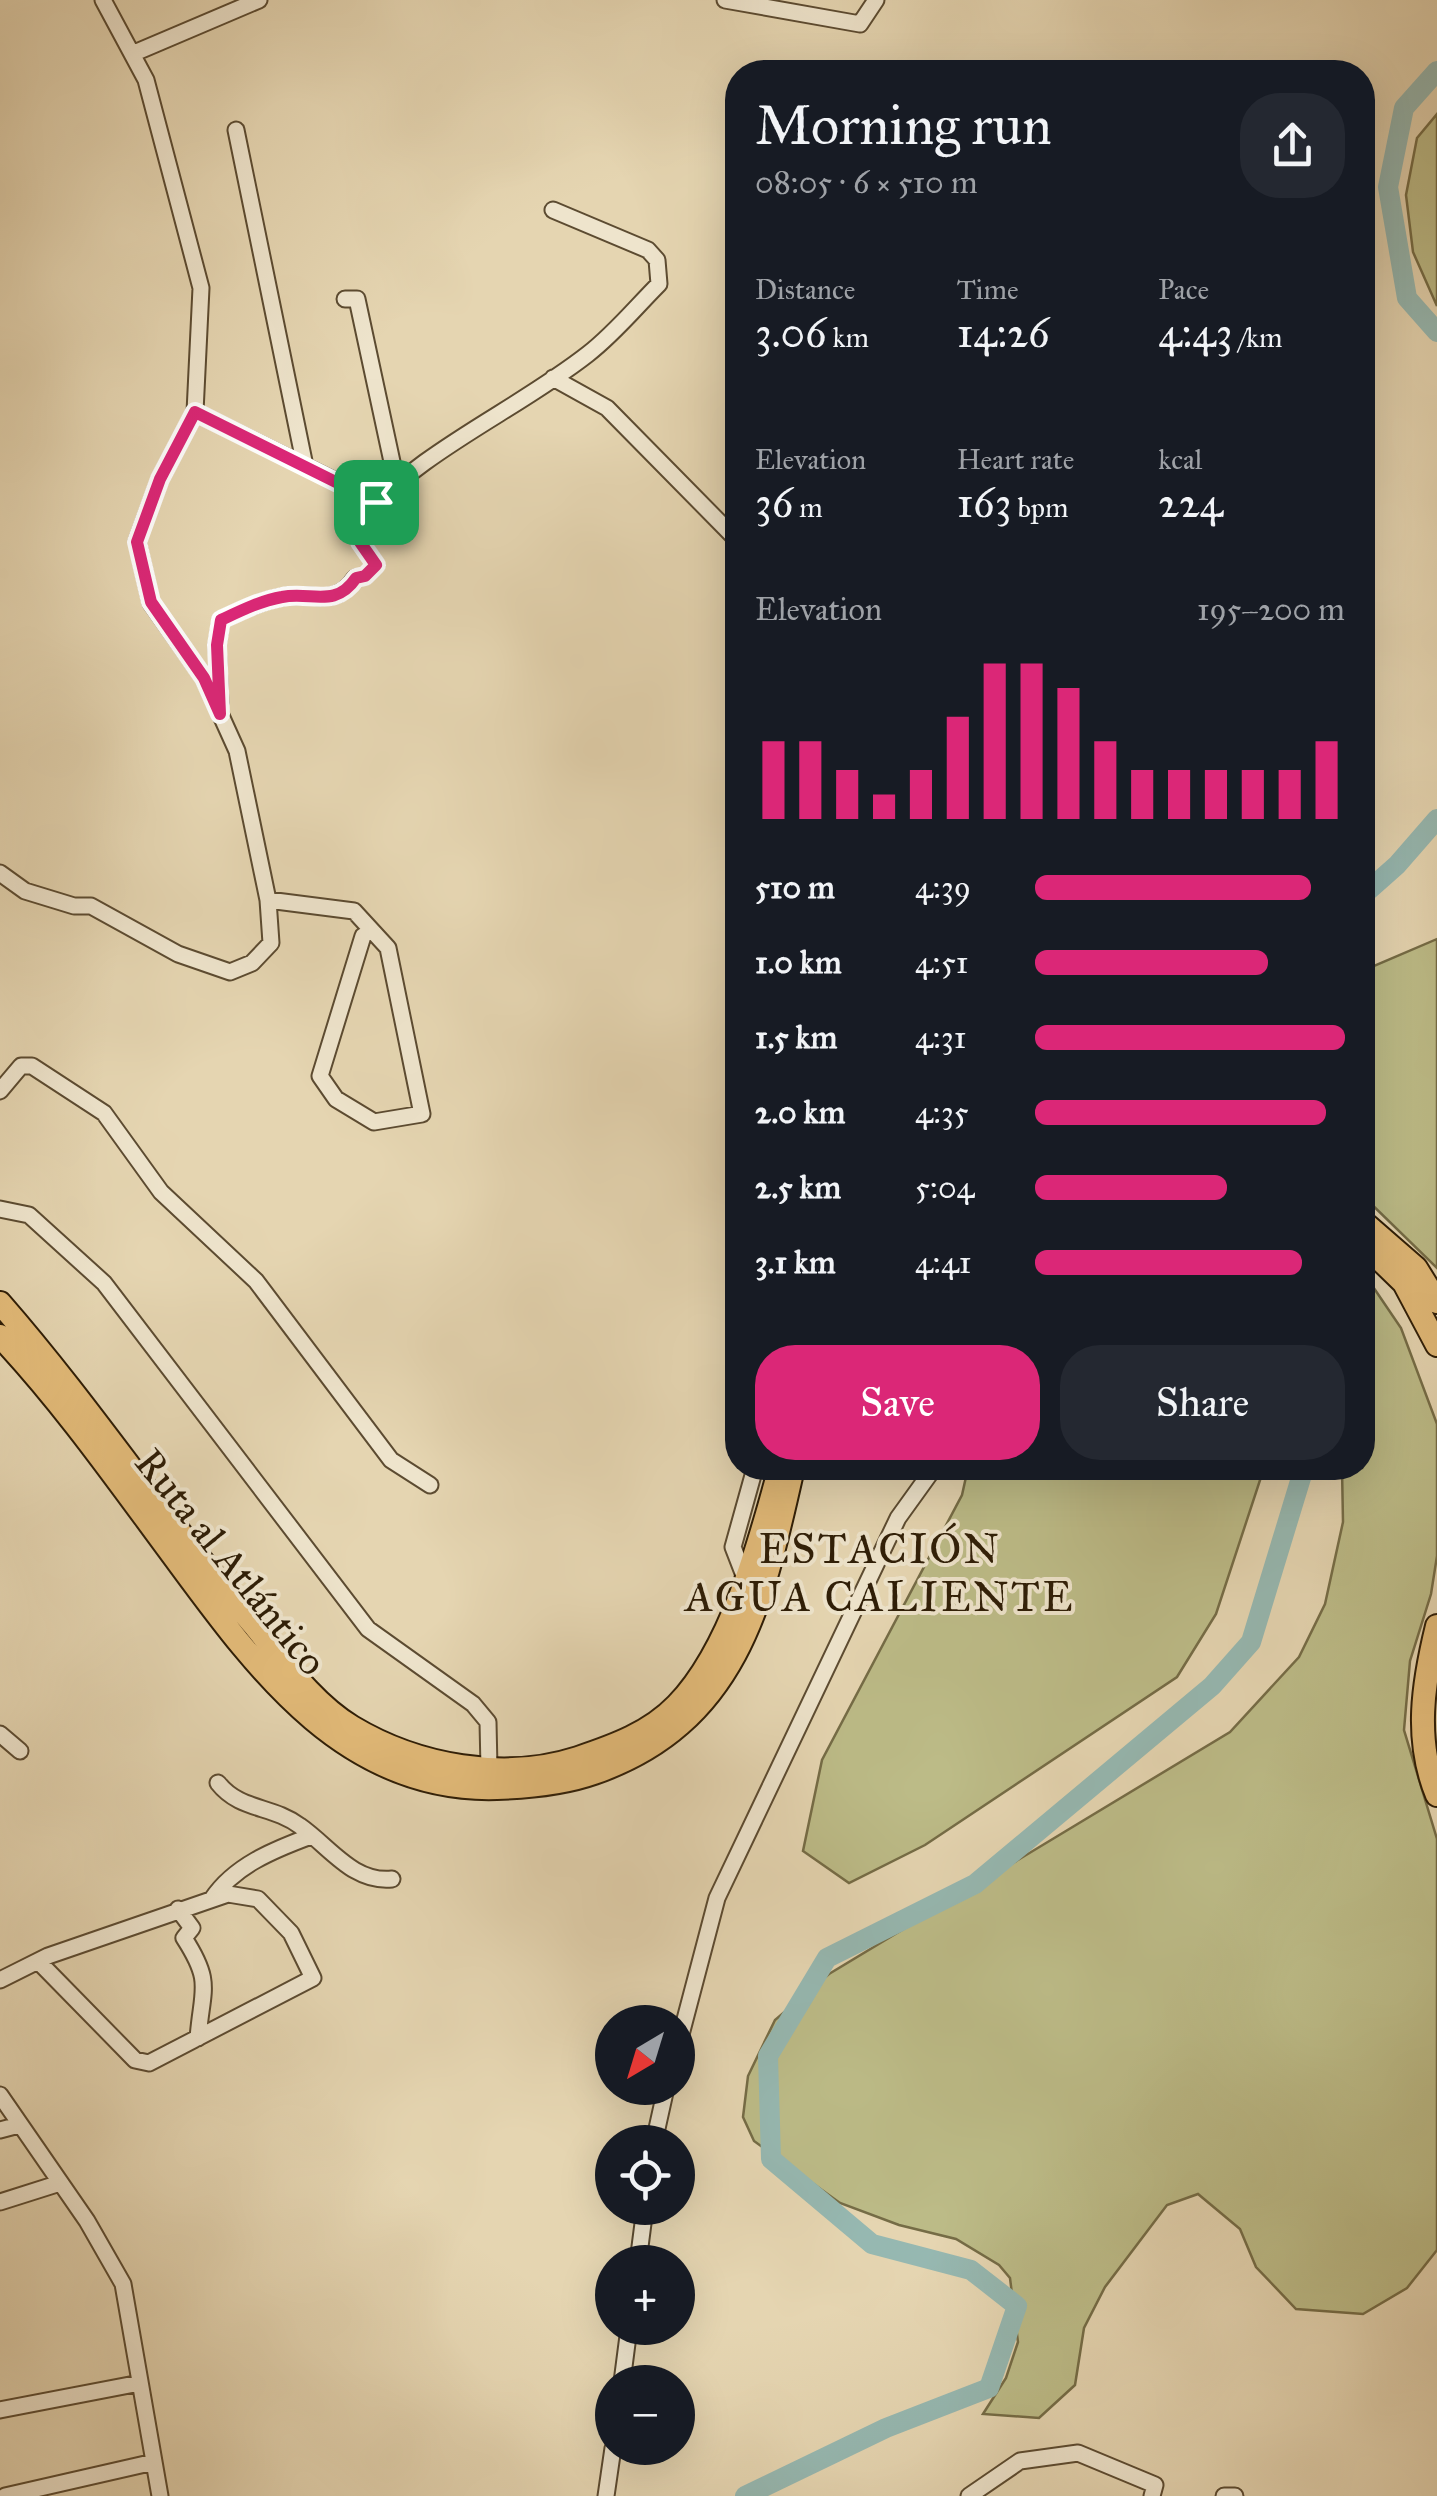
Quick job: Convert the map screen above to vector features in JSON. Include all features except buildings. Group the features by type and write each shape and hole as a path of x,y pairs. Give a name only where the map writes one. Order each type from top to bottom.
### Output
{"highway":[{"path":"1375,1232 1416,1268 1437,1302"},
{"path":"1375,1255 1404,1283 1437,1346"},
{"name":"Ruta al Atlántico","path":"0,1304 66,1382 206,1568 316,1700 351,1726 406,1754 464,1768 566,1762 646,1730 677,1705 708,1662 745,1578 776,1480"},
{"name":"Ruta al Atlántico","path":"0,1336 72,1422 269,1680 323,1731 371,1761 437,1783 475,1788 573,1780 624,1763 675,1730 717,1688 740,1652 781,1525 790,1480"},
{"path":"1437,1626 1421,1724 1437,1795"}],"street":[{"path":"0,873 25,891 74,906 91,906 178,954 230,972 252,963 271,943 268,900 237,750 204,678 151,602 137,542 160,479 195,412 201,288 146,80 104,0"},
{"path":"132,54 260,0"},
{"path":"725,0 860,24 876,0"},
{"path":"236,130 305,466"},
{"path":"220,714 217,645 221,620 286,595 326,600 348,589 356,578 365,576 376,565 360,542 359,520 376,502 449,446 590,352 659,284 657,260 648,250 553,210"},
{"path":"346,300 357,299 397,485"},
{"path":"554,378 607,408 725,527"},
{"path":"195,412 376,502"},
{"path":"268,900 354,911 388,948 422,1114 374,1122 336,1099 320,1076 363,936"},
{"path":"0,1091 21,1066 32,1066 104,1114 161,1192 256,1282 390,1460 430,1485"},
{"path":"0,1208 29,1216 104,1283 368,1629 473,1704 488,1722 489,1768"},
{"path":"745,1578 733,1547 752,1480"},
{"path":"689,2005 717,1898 898,1518 925,1480"},
{"path":"0,1734 20,1751"},
{"path":"218,1783 231,1800 268,1809 349,1868 375,1881 392,1879"},
{"path":"212,1899 222,1884 248,1862 310,1836"},
{"path":"0,1980 38,1961 228,1894 258,1899 291,1933 313,1978 149,2063 135,2060 38,1961"},
{"path":"178,1909 192,1928 184,1938 202,1966 206,1986 198,2038"},
{"path":"0,2095 123,2284 160,2496"},
{"path":"0,2130 19,2125"},
{"path":"0,2202 60,2183"},
{"path":"0,2410 140,2383"},
{"path":"969,2496 1020,2461 1078,2453 1154,2485 1152,2496"},
{"path":"5,2496 154,2462"},
{"path":"606,2496 611,2465"},
{"path":"1224,2496 1235,2496"}],"shaded area":[{"path":"1437,114 1437,306 1413,252 1406,195 1417,138"},
{"path":"1437,939 1437,1268 1375,1208 1375,965"},
{"path":"1375,1290 1401,1328 1437,1424 1437,1556 1431,1594 1410,1661 1404,1730 1437,1839 1437,2250 1407,2288 1363,2314 1296,2309 1256,2267 1240,2229 1198,2194 1167,2205 1105,2287 1084,2328 1075,2385 1039,2418 983,2414 1006,2378 1018,2342 1010,2278 999,2265 956,2239 899,2225 840,2203 754,2141 743,2117 748,2076 775,2020 829,1974 1230,1732 1299,1657 1325,1604 1343,1522 1342,1480 1375,1480"},
{"path":"965,1480 1260,1480 1216,1614 1177,1677 925,1845 849,1883 803,1851 822,1760 962,1495"}],"waterway":[{"path":"1437,71 1404,108 1388,187 1407,298 1437,332"},
{"path":"1375,884 1437,819"},
{"path":"745,2496 886,2428 989,2388 1017,2306 971,2270 872,2244 771,2159 768,2056 827,1958 975,1884 1212,1686 1251,1642 1300,1480"}],"district":[{"name":"ESTACIÓN AGUA CALIENTE","path":"880,1573"}],"route":[{"path":"195,412 376,502 359,520 360,542 376,565 365,576 356,578 348,589 326,600 286,595 221,620 217,645 220,714 204,678 151,602 137,542 160,479 195,412"}]}
